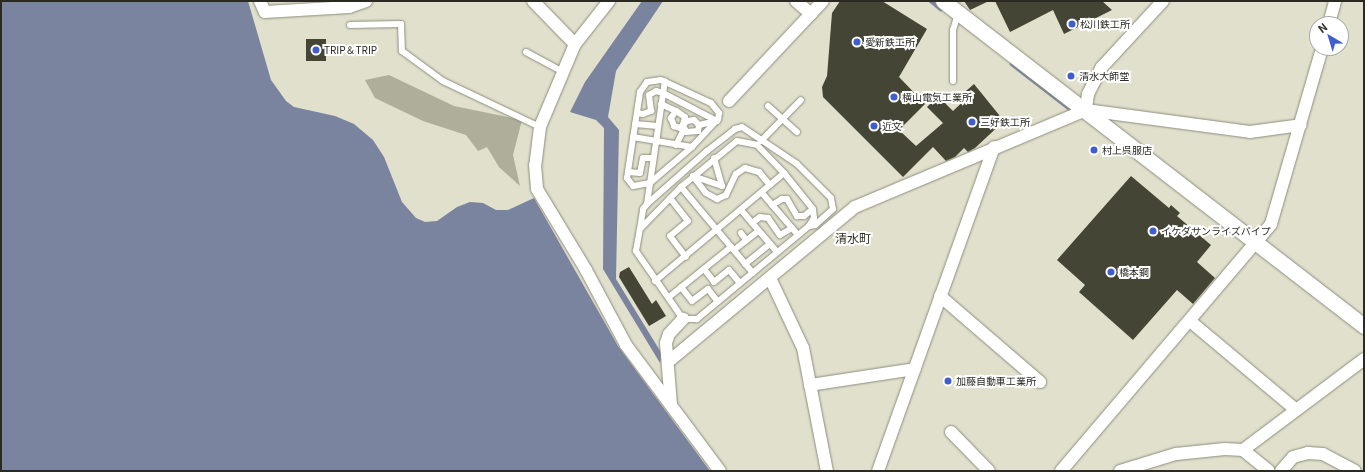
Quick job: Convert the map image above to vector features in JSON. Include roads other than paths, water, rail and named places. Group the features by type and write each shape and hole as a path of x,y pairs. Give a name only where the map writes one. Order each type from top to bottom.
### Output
{"street":[{"path":"260,1 264,12 349,7 366,1"},
{"path":"533,1 575,44"},
{"path":"609,1 575,44 540,127 535,165 538,190 586,270 626,345 720,471"},
{"path":"796,1 811,14"},
{"path":"730,101 823,1"},
{"path":"943,1 1364,326"},
{"path":"1086,110 1088,94 1102,67 1163,1"},
{"path":"1331,16 1335,1"},
{"path":"1061,471 1272,224 1320,56"},
{"path":"668,362 855,207 1086,110 1250,132 1301,125"},
{"path":"878,471 916,369 940,296 994,148"},
{"path":"770,278 803,348 827,471"},
{"path":"940,296 1040,382"},
{"path":"671,405 666,343 669,334 683,320"},
{"path":"1190,320 1296,410"},
{"path":"1120,471 1176,454 1206,450 1243,450 1364,359"},
{"path":"810,385 916,369"},
{"path":"951,432 989,471"},
{"path":"1243,450 1269,471"},
{"path":"1281,471 1293,458 1308,453 1323,454 1355,471"}],"lane":[{"path":"953,81 953,30 958,13"},
{"path":"350,25 401,24 402,51 443,81 540,127"},
{"path":"526,52 564,72"},
{"path":"653,80 665,81 712,104 719,113 717,122 692,147 650,183 633,186 628,182 628,172 642,86 653,80"},
{"path":"647,204 665,81"},
{"path":"637,113 643,114 651,111 648,98 652,92 663,93 717,122"},
{"path":"757,145 801,100"},
{"path":"661,104 685,117 676,145"},
{"path":"768,106 797,132"},
{"path":"676,111 671,118 672,123 677,127 683,127 690,120 699,125 717,122"},
{"path":"635,124 658,126"},
{"path":"683,127 686,132 696,133 699,125"},
{"path":"640,229 693,176 737,141 757,145 784,173 812,209 814,218 809,226 697,319 683,320 669,297 655,281 636,251 643,209 735,129 747,129 797,164 831,198 833,210 815,226 809,226"},
{"path":"633,137 692,147"},
{"path":"628,172 640,173 643,158 653,158"},
{"path":"693,176 722,186 714,158"},
{"path":"693,176 706,193 717,199 730,191 736,174 745,168 759,172 770,186"},
{"path":"655,281 742,211 784,173"},
{"path":"681,187 753,273"},
{"path":"762,193 798,235"},
{"path":"670,198 688,221 670,236 686,257"},
{"path":"772,204 779,200 787,199 797,216 804,216 812,209"},
{"path":"742,211 777,252"},
{"path":"752,223 760,217 768,218 780,235 792,228"},
{"path":"669,297 704,269 758,231"},
{"path":"741,233 746,240"},
{"path":"745,264 770,244"},
{"path":"704,269 714,282 730,270 740,284"},
{"path":"681,287 692,301 708,289 718,302"}],"water":[{"path":"1,1 248,1 271,80 286,101 294,107 335,116 354,124 373,140 384,157 402,202 416,218 425,222 437,221 457,207 470,202 483,203 496,210 508,210 534,198 618,346 710,471 1,471"},
{"path":"642,1 663,1 616,71 608,117 619,130 616,279 662,354 660,363 603,269 604,128 596,120 570,112 585,82"}],"waterway":[{"path":"931,1 941,9"},
{"path":"1012,64 1070,109"}],"place":[{"name":"松川鉄工所","path":"1072,24"},
{"name":"愛新鉄工所","path":"857,42"},
{"name":"TRIP＆TRIP","path":"316,50"},
{"name":"清水大師堂","path":"1071,76"},
{"name":"横山電気工業所","path":"894,97"},
{"name":"三好鉄工所","path":"972,122"},
{"name":"近文","path":"874,126"},
{"name":"村上呉服店","path":"1094,150"},
{"name":"イケダサンライズパイプ","path":"1153,231"},
{"name":"橋本鋼","path":"1111,272"},
{"name":"加藤自動車工業所","path":"948,381"}],"district":[{"name":"清水町","path":"853,238"}]}
